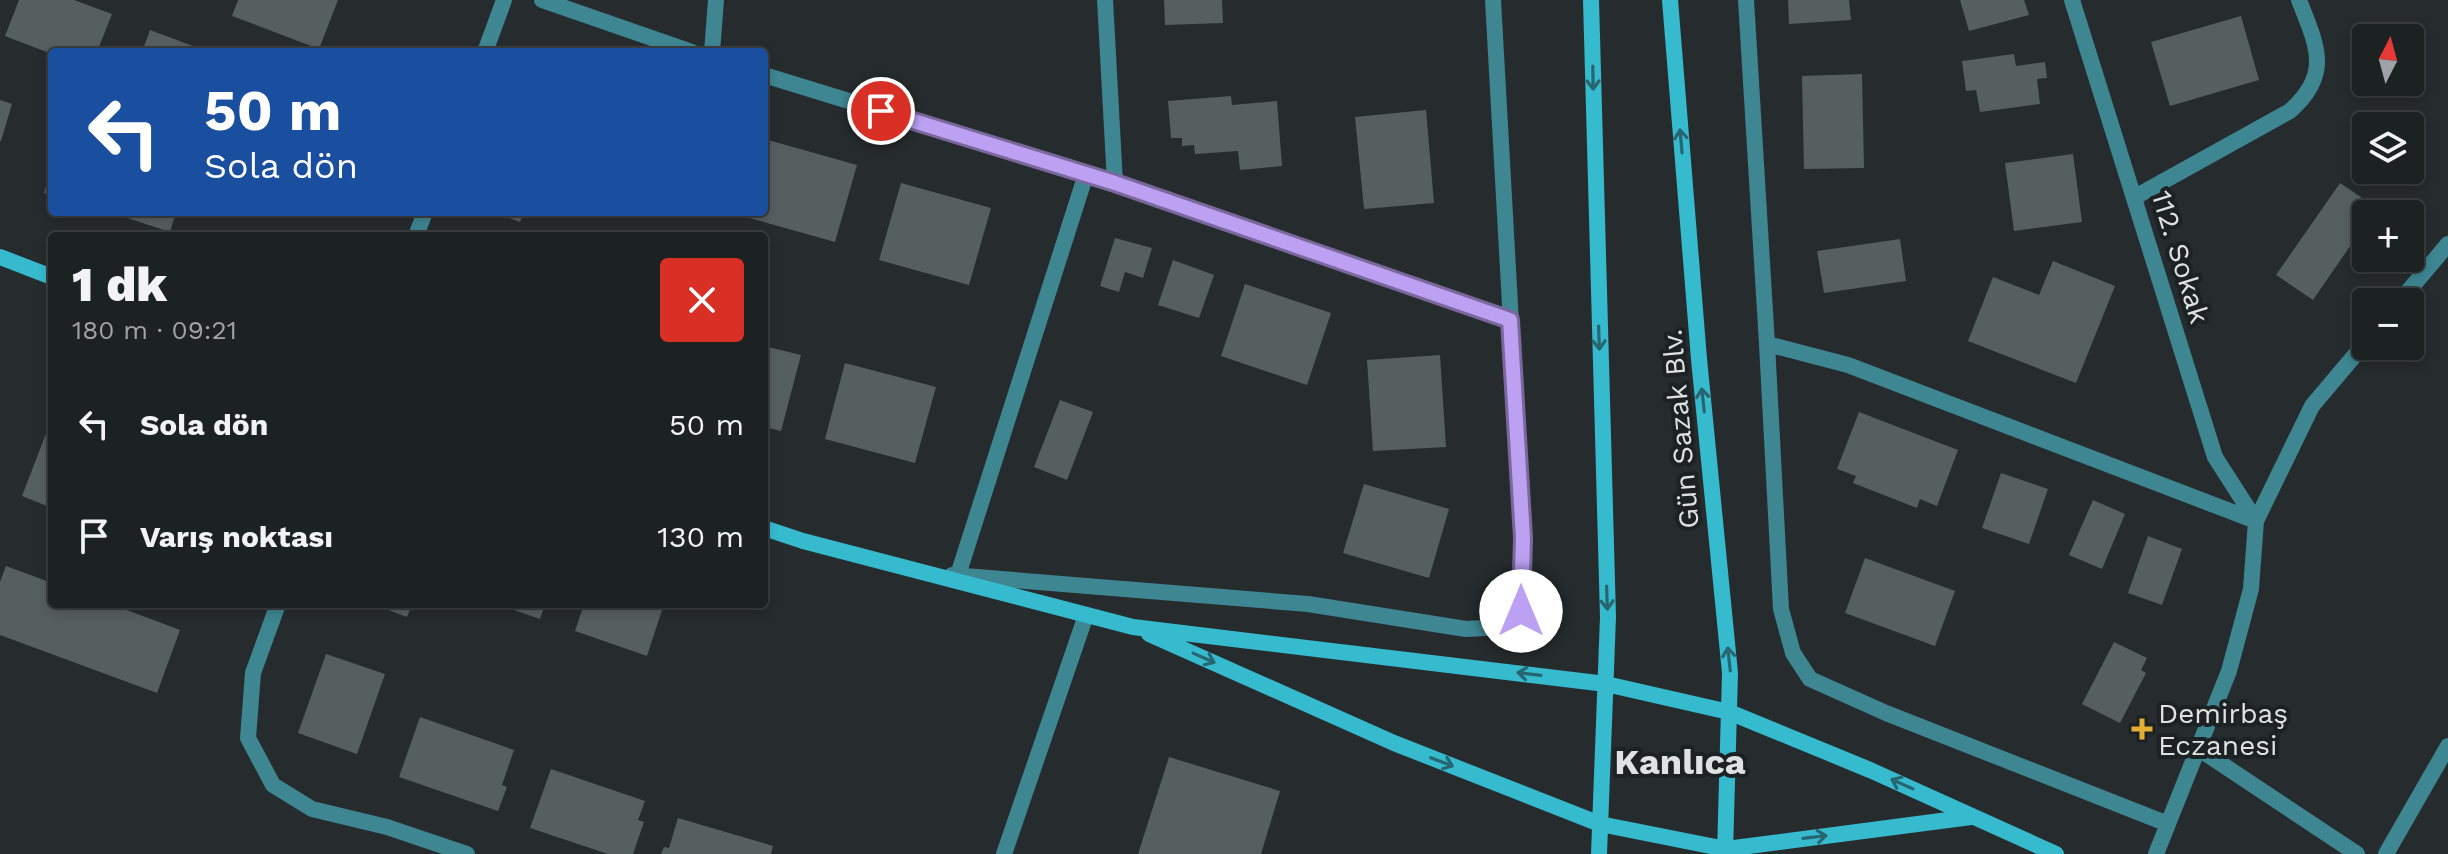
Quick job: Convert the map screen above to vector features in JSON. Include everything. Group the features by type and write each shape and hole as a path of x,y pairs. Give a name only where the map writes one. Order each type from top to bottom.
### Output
{"main road":[{"path":"1591,0 1608,617 1599,854"},
{"name":"Gün Sazak Blv.","path":"1670,0 1698,344 1730,673 1725,851"},
{"path":"0,257 48,275"},
{"path":"768,529 1133,627 1606,684 1729,712 1870,770 2056,854"},
{"path":"1133,627 1394,743 1600,824 1725,851 1973,817"}],"street":[{"path":"486,48 504,0"},
{"path":"542,0 680,48"},
{"path":"712,48 716,0"},
{"path":"1105,0 1115,183"},
{"path":"925,573 1308,604 1466,629 1503,627 1521,611 1523,538 1493,0"},
{"path":"1746,0 1781,609 1793,653 1810,679 1886,713 2168,824"},
{"name":"112. Sokak","path":"2072,0 2215,457 2256,521"},
{"path":"2135,197 2290,111 2306,96 2316,79 2318,59 2299,0"},
{"path":"768,76 1115,183 1510,320"},
{"path":"958,575 1086,174"},
{"path":"2411,288 2448,244"},
{"path":"1767,344 1848,365 2256,521"},
{"path":"2156,854 2229,671 2251,589 2256,521 2312,406 2352,359"},
{"path":"277,608 253,673 248,738 273,785 312,809 387,827 467,854"},
{"path":"1004,854 1086,615"},
{"path":"2386,854 2448,746"},
{"path":"2199,749 2357,854"}],"building":[{"path":"19,0 74,0 112,14 99,48 48,48 48,52 5,36"},
{"path":"238,0 338,0 319,48 232,16"},
{"path":"1164,0 1222,0 1223,23 1165,25"},
{"path":"1788,0 1849,0 1851,20 1789,24"},
{"path":"1960,0 2024,0 2029,15 1969,31"},
{"path":"2241,16 2259,80 2170,106 2151,42"},
{"path":"150,30 198,48 143,48"},
{"path":"2014,54 2016,66 2045,62 2047,78 2037,79 2040,104 1980,112 1976,90 1966,91 1962,61"},
{"path":"1862,74 1864,168 1804,169 1802,76"},
{"path":"1231,96 1232,105 1277,101 1282,166 1240,170 1238,151 1195,154 1194,145 1182,146 1182,138 1171,138 1168,101"},
{"path":"0,100 12,104 1,141 0,141"},
{"path":"1426,110 1434,203 1364,209 1355,117"},
{"path":"768,140 857,165 835,242 746,217 768,216"},
{"path":"2073,154 2082,222 2014,231 2005,163"},
{"path":"901,183 991,208 969,285 879,260"},
{"path":"2340,183 2365,200 2352,200 2352,243 2313,300 2276,275"},
{"path":"121,216 175,216 170,232"},
{"path":"504,216 522,216 520,222"},
{"path":"1115,238 1152,248 1143,278 1125,272 1119,292 1100,286"},
{"path":"1900,239 1906,281 1824,293 1817,251"},
{"path":"1173,260 1214,275 1199,318 1158,305"},
{"path":"2053,261 2115,286 2076,383 1968,341 1993,277 2039,295"},
{"path":"1245,284 1331,313 1307,385 1221,356"},
{"path":"768,347 801,355 781,431 768,428"},
{"path":"1440,355 1446,447 1373,451 1367,360"},
{"path":"845,363 936,387 915,463 825,439"},
{"path":"1060,400 1093,412 1067,480 1034,467"},
{"path":"1859,412 1958,450 1937,506 1920,499 1917,508 1853,483 1856,476 1837,469"},
{"path":"48,428 48,506 22,496"},
{"path":"2001,473 2048,489 2029,544 1982,528"},
{"path":"1364,484 1449,509 1429,578 1343,553"},
{"path":"2093,500 2125,514 2102,569 2069,555"},
{"path":"2148,536 2182,549 2162,605 2128,593"},
{"path":"1865,558 1955,591 1935,646 1845,613"},
{"path":"6,566 48,582 48,608 122,608 180,630 157,693 0,635 0,582"},
{"path":"383,608 410,608 407,617"},
{"path":"508,608 544,608 540,619"},
{"path":"583,608 663,608 647,656 575,631"},
{"path":"2114,642 2147,658 2141,670 2146,673 2120,723 2082,704"},
{"path":"326,654 385,674 357,754 298,733"},
{"path":"420,717 514,750 502,785 507,787 498,811 399,777"},
{"path":"1169,757 1280,791 1261,854 1138,854"},
{"path":"551,769 645,801 638,820 644,822 633,854 608,854 530,828"},
{"path":"678,818 773,846 771,854 661,854 664,847 669,848"}],"place":[{"name":"Demirbaş Eczanesi","path":"2142,729"}],"district":[{"name":"Kanlıca","path":"1680,761"}],"route":[{"path":"881,111 1115,183 1510,320 1523,538 1521,611"}]}
